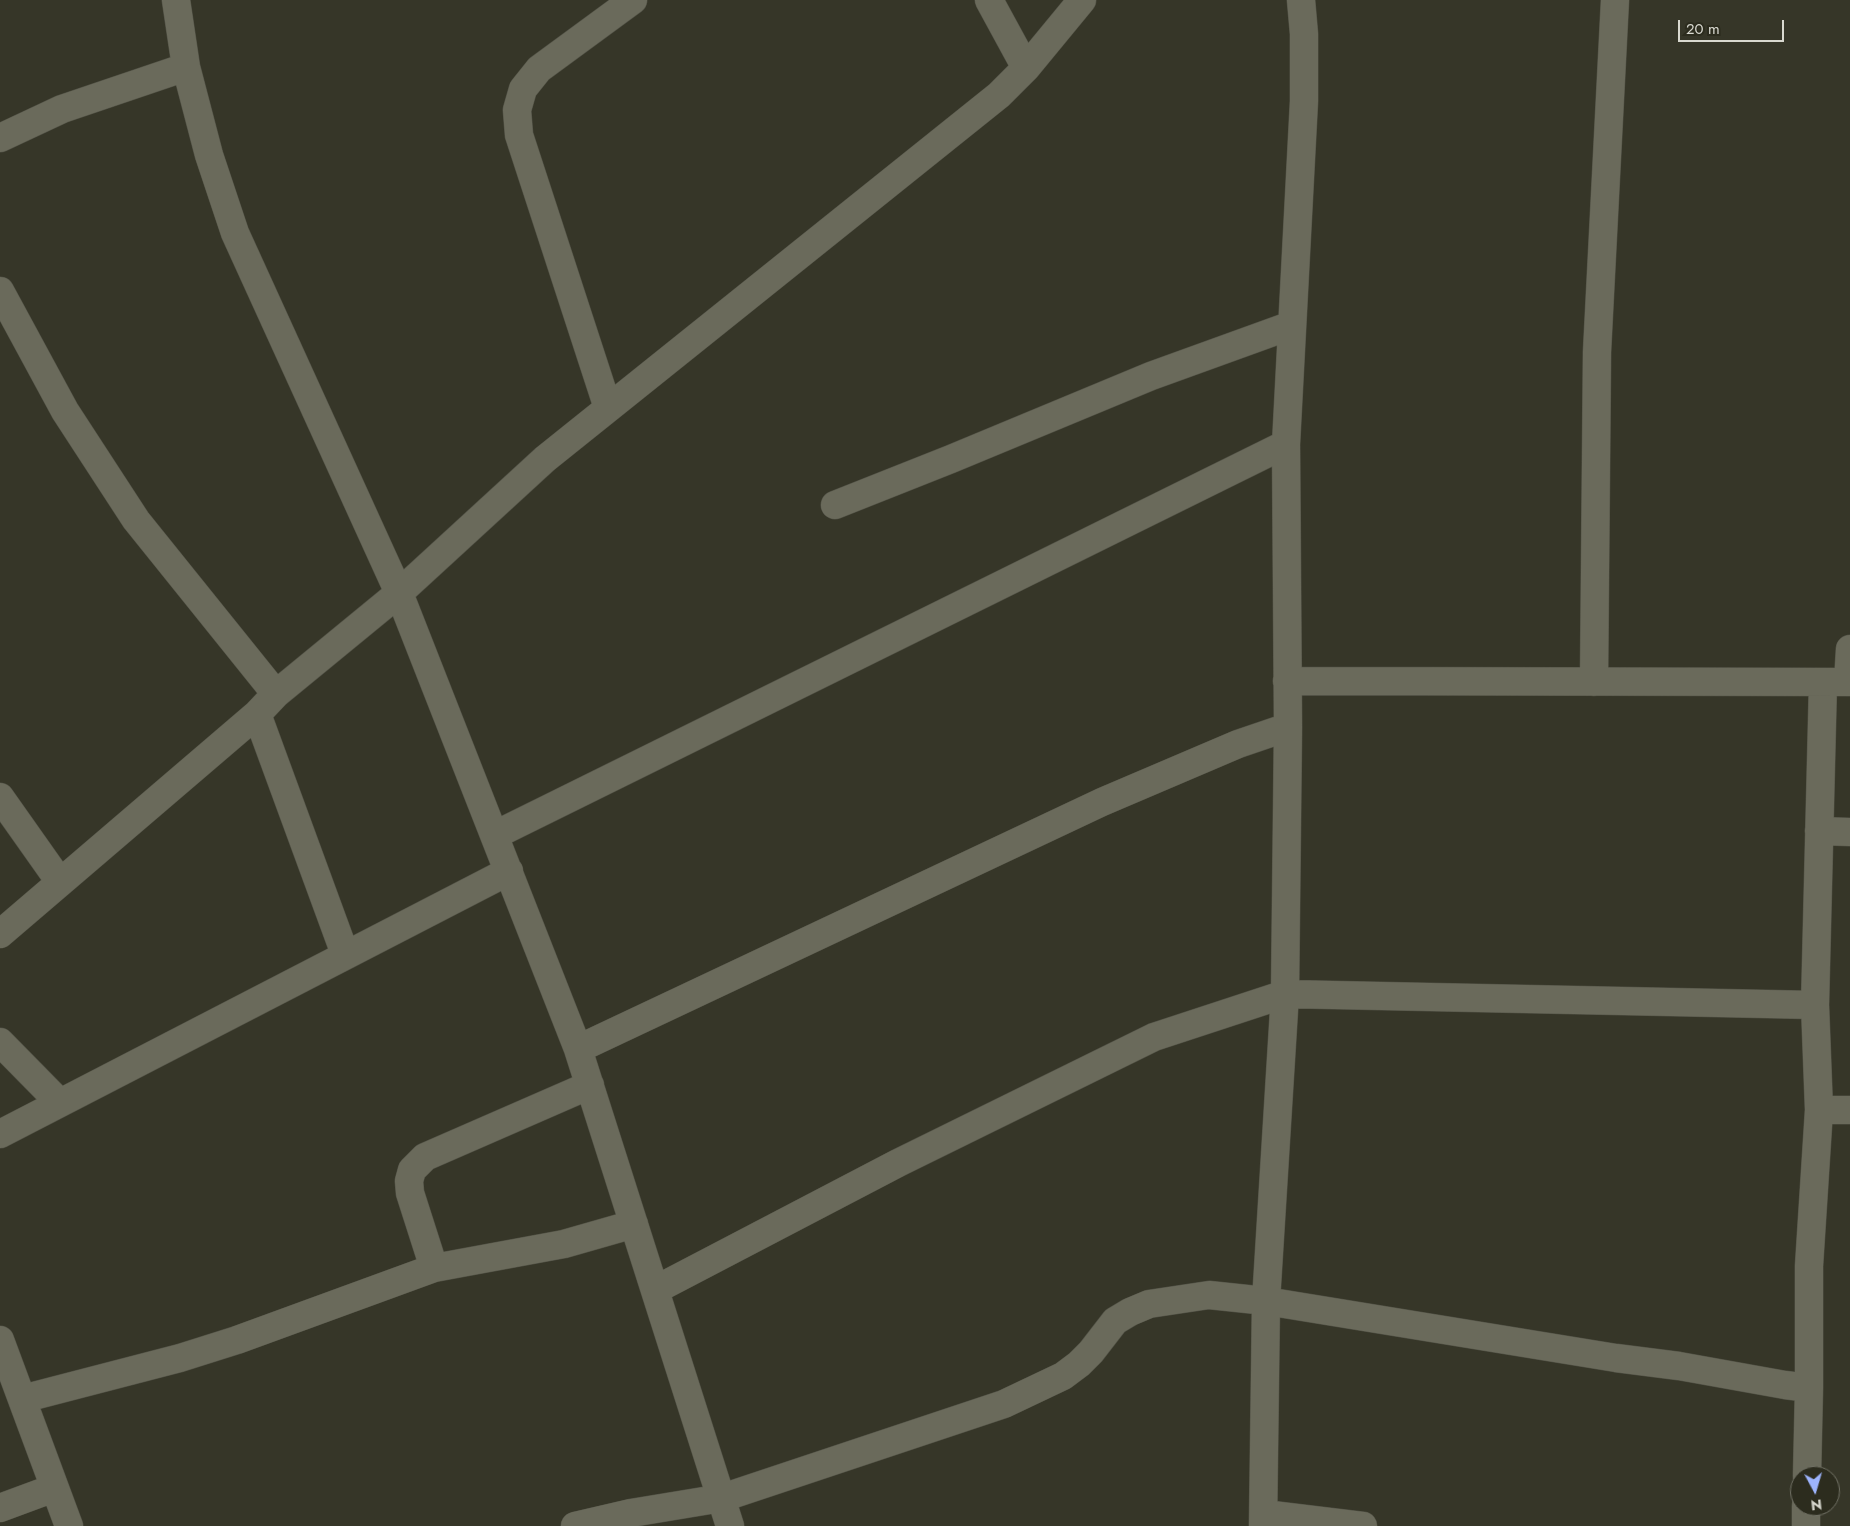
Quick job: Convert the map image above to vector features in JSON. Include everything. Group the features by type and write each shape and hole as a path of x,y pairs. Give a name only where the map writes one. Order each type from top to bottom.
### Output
{"street":[{"path":"176,0 186,67 209,155 235,233 399,593 578,1049 730,1526"},
{"path":"608,408 519,135 516,110 523,89 539,69 633,0"},
{"path":"990,0 1026,68"},
{"path":"0,934 257,714 276,694 399,593 545,459 999,95 1026,68 1082,0"},
{"path":"1301,0 1304,34 1304,101 1286,444 1288,727 1285,994 1266,1301 1264,1520 1363,1526"},
{"path":"1594,682 1597,352 1615,0"},
{"path":"0,138 62,109 186,67"},
{"path":"0,290 65,411 136,520 276,694"},
{"path":"835,505 952,460 1151,376 1292,325"},
{"path":"495,836 1286,444"},
{"path":"1807,1466 1809,1266 1819,1110 1815,1005 1819,830 1840,682 1850,649"},
{"path":"1287,681 1840,682"},
{"path":"257,714 345,954"},
{"path":"578,1049 1102,802 1238,744 1288,727"},
{"path":"0,798 60,882"},
{"path":"1819,830 1850,832"},
{"path":"0,1134 509,870"},
{"path":"655,1290 898,1164 1154,1036 1285,994 1815,1005"},
{"path":"0,1042 60,1103"},
{"path":"434,1268 410,1193 409,1181 412,1170 425,1157 590,1084"},
{"path":"1819,1110 1850,1110"},
{"path":"22,1399 190,1355 434,1268 564,1244 634,1224"},
{"path":"575,1526 631,1513 722,1498 1004,1404 1063,1376 1079,1364 1115,1321 1130,1312 1149,1304 1208,1295 1266,1301 1809,1388"},
{"path":"0,1340 69,1526"},
{"path":"0,1508 54,1488"}]}
